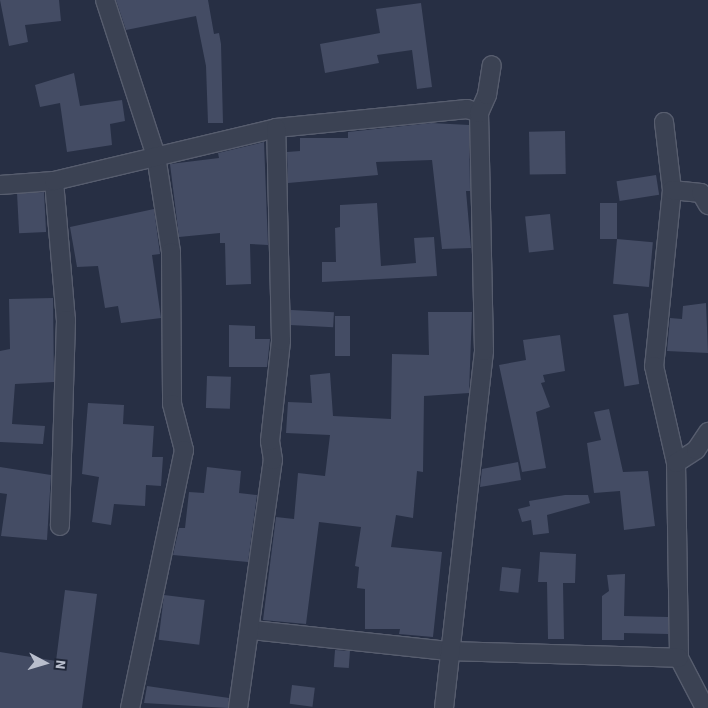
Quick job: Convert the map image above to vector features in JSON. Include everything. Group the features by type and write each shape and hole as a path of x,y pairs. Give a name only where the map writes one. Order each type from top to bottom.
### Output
{"street":[{"path":"105,0 156,156 171,252 172,404 184,450 130,708"},
{"path":"444,708 448,651 484,351 479,113 492,65"},
{"path":"0,185 54,181 276,128 467,108 479,113"},
{"path":"664,122 672,190 654,366 676,463 679,658 705,708"},
{"path":"238,708 245,646 252,630 273,460 270,441 281,341 276,128"},
{"path":"54,181 66,320 60,526"},
{"path":"672,190 701,193 708,205"},
{"path":"676,463 696,450 708,432"},
{"path":"252,630 448,651 679,658"}],"building":[{"path":"0,0 59,0 61,21 25,25 28,42 9,46"},
{"path":"116,0 208,0 214,34 219,33 221,44 223,123 208,123 206,66 196,16 126,30"},
{"path":"421,3 432,87 417,89 412,50 377,55 379,63 325,73 320,44 380,33 376,9"},
{"path":"74,73 80,106 122,100 125,121 110,124 112,145 67,152 60,103 40,107 35,85"},
{"path":"431,123 469,125 470,191 466,191 471,248 442,249 432,160 376,162 378,175 288,183 287,152 300,151 300,138 348,138 348,132"},
{"path":"565,131 566,174 530,175 529,132"},
{"path":"264,142 268,245 250,244 251,284 226,285 225,243 220,243 220,233 179,237 170,164 219,158 218,153"},
{"path":"656,175 659,195 620,201 616,181"},
{"path":"44,192 46,232 19,233 17,193"},
{"path":"377,203 381,266 416,263 414,238 434,237 437,276 322,282 322,262 336,262 335,228 340,227 340,205"},
{"path":"600,203 617,203 617,239 600,239"},
{"path":"154,209 160,254 152,255 161,318 121,323 118,306 105,308 98,266 77,267 70,227"},
{"path":"550,214 554,250 529,252 525,217"},
{"path":"617,239 653,242 649,287 613,284"},
{"path":"53,298 54,382 15,384 12,424 45,426 43,444 0,442 0,351 10,349 9,299"},
{"path":"706,303 708,353 667,351 670,318 682,319 683,306"},
{"path":"291,310 334,312 333,327 290,325"},
{"path":"428,312 472,312 469,393 424,396 423,472 417,471 413,518 396,515 391,547 442,552 433,637 399,634 400,629 365,629 365,589 357,588 359,567 355,566 361,527 319,522 306,624 263,620 276,517 294,519 298,473 325,476 330,435 286,433 288,402 312,403 310,375 330,373 333,416 391,419 392,354 429,355"},
{"path":"628,313 639,384 624,386 613,315"},
{"path":"335,316 350,316 350,356 335,356"},
{"path":"229,325 255,326 255,339 270,339 267,367 229,367"},
{"path":"560,335 565,371 543,375 545,382 541,383 550,407 536,412 546,468 522,472 499,365 526,360 523,340"},
{"path":"207,376 231,377 230,409 206,408"},
{"path":"88,403 124,405 123,424 154,426 152,457 163,457 161,486 146,485 145,506 114,504 111,525 92,522 99,477 82,474"},
{"path":"609,409 623,472 648,471 655,526 624,530 620,491 594,493 587,443 601,440 594,412"},
{"path":"518,462 521,480 480,487 482,469"},
{"path":"0,467 51,475 47,540 1,536 7,494 0,493"},
{"path":"207,467 241,471 239,493 257,495 248,562 173,555 179,528 185,528 189,492 204,493"},
{"path":"565,495 588,495 590,503 547,515 549,533 533,535 531,520 522,522 518,509 530,506 529,501"},
{"path":"540,552 576,554 575,583 563,583 564,639 548,639 547,582 538,582"},
{"path":"502,567 521,569 518,593 499,591"},
{"path":"625,574 624,616 668,617 668,634 624,633 624,640 602,640 602,596 609,591 607,575"},
{"path":"65,590 97,594 82,708 0,708 0,652 56,661"},
{"path":"164,595 205,600 199,645 159,640"},
{"path":"335,650 350,651 349,668 334,667"},
{"path":"292,685 315,688 313,707 290,704"},
{"path":"147,686 229,698 228,708 144,703"}]}
